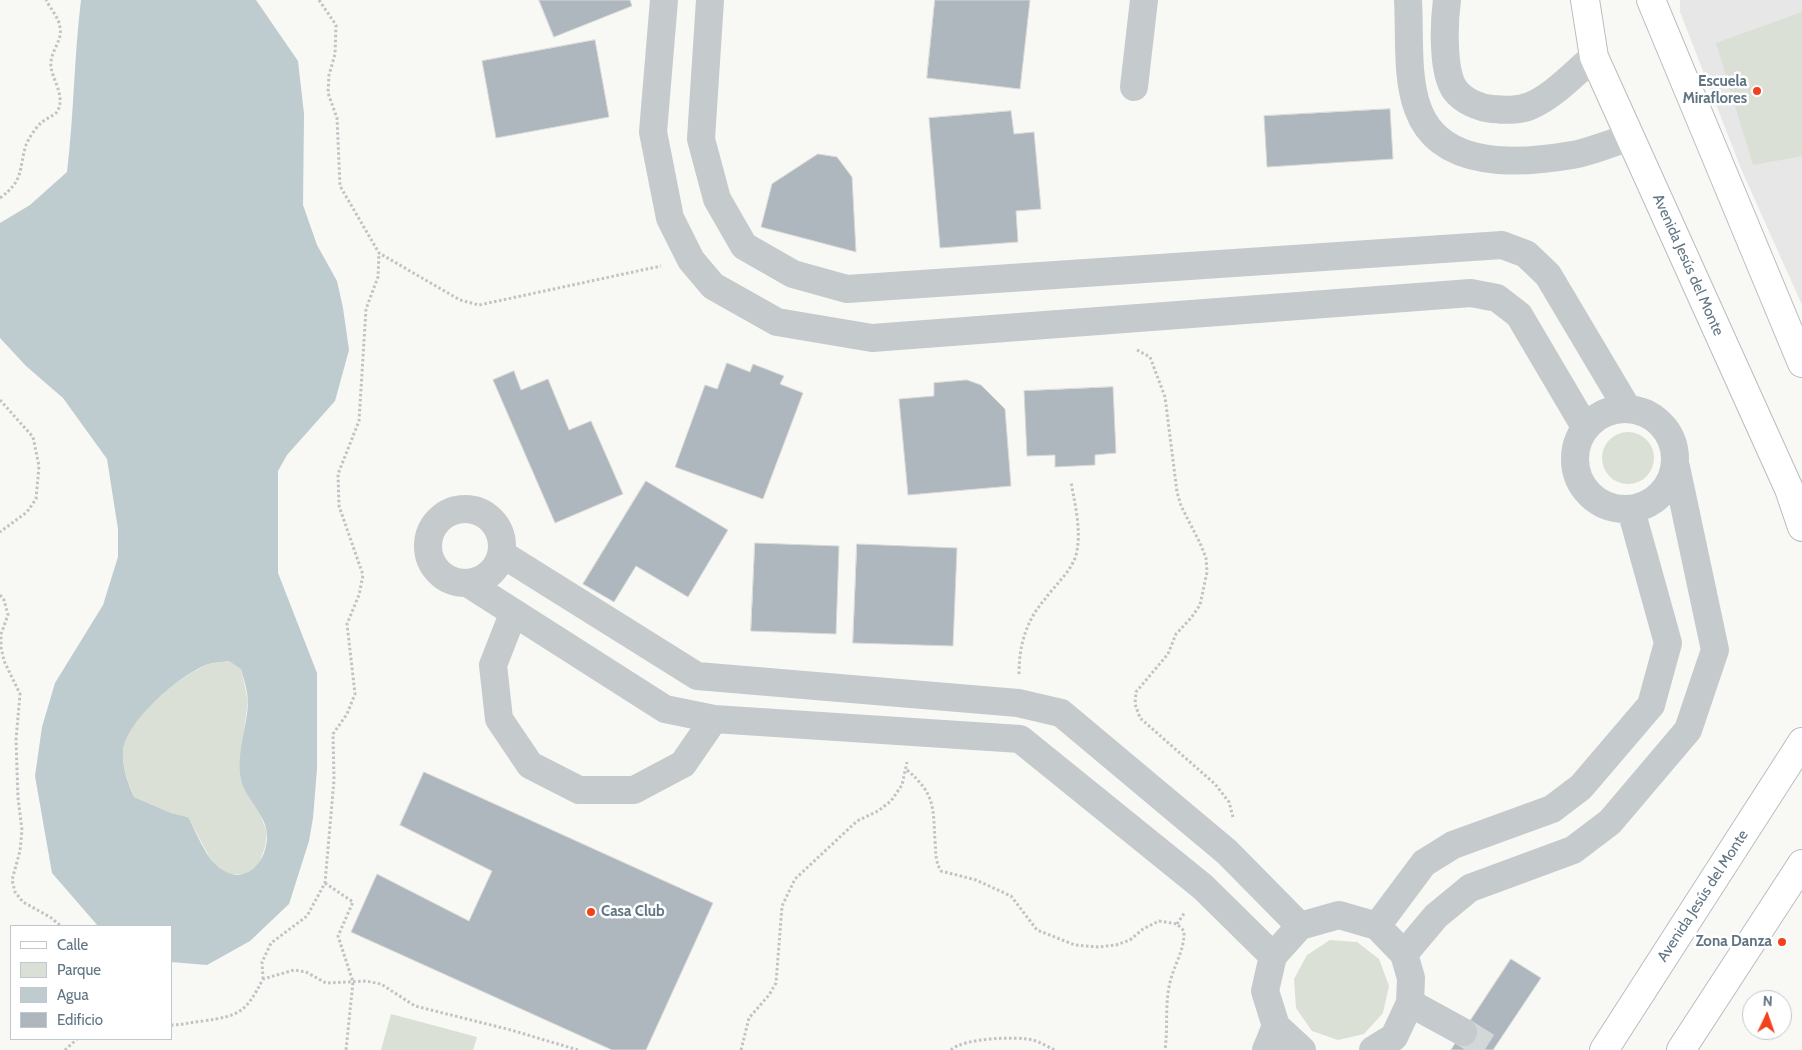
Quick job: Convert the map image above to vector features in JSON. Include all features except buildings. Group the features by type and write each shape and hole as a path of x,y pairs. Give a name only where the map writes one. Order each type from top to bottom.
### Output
{"main road":[{"name":"Avenida Jesús del Monte","path":"1585,0 1594,57 1789,489 1802,527"},
{"path":"1651,0 1802,363"},
{"name":"Avenida Jesús del Monte","path":"1604,1050 1802,742"},
{"path":"1681,1050 1802,864"}],"street":[{"path":"664,0 653,132 670,218 691,260 713,286 777,322 872,338 1470,293 1498,298 1519,315 1586,427"},
{"path":"710,0 701,139 717,199 744,246 793,274 847,289 1502,245 1526,254 1548,275 1627,408"},
{"path":"1134,87 1144,0"},
{"path":"1408,0 1413,90 1418,110 1438,138 1454,149 1472,156 1499,160 1534,159 1574,155 1630,137"},
{"path":"1447,0 1444,37 1449,72 1455,90 1470,102 1487,109 1507,111 1530,106 1548,96 1594,57"},
{"path":"1404,954 1436,916 1470,888 1573,850 1610,822 1688,730 1715,650 1676,467 1672,439 1654,417 1627,408 1612,410 1597,417 1586,427 1574,455 1580,484 1602,505 1631,510 1652,503 1668,487 1676,467"},
{"path":"469,584 490,574 502,554 500,530 484,513 460,508 439,517 427,538 430,561 446,579 469,584 513,614 665,709 714,719 1020,739 1203,887 1273,956"},
{"path":"1377,926 1424,863 1453,845 1552,809 1581,787 1651,704 1668,643 1631,510"},
{"path":"502,554 698,676 1018,703 1061,713 1227,852 1300,926"},
{"path":"513,614 493,665 499,719 530,764 579,790 634,790 683,764 714,719"},
{"path":"1302,1050 1271,1038 1266,992 1273,956 1300,926 1339,915 1377,926 1404,954 1411,978 1410,1003 1394,1036 1373,1050"},
{"path":"1410,1003 1463,1032"}],"path":[{"path":"0,198 16,182 24,164 27,144 39,124 56,112 60,101 58,82 51,68 51,55 60,36 60,25 46,0"},
{"path":"319,0 336,25 335,54 329,75 328,93 337,118 340,186 380,254 460,300 479,305 691,260"},
{"path":"172,1025 224,1018 237,1014 252,1000 263,979 262,962 271,943 307,916 326,883 334,780 333,734 347,714 355,694 347,624 363,575 339,506 338,474 359,421 366,310 378,277 380,254"},
{"path":"1128,319 1124,346 1143,352 1150,357 1166,397 1177,492 1181,506 1206,558 1208,572 1200,605 1176,634 1168,654 1136,692 1135,704 1140,718 1215,784 1229,802 1236,825 1236,840 1227,852"},
{"path":"0,400 33,437 39,466 36,499 27,512 0,532"},
{"path":"1018,703 1019,657 1022,638 1043,600 1060,581 1077,553 1078,523 1071,482"},
{"path":"0,595 4,600 8,615 2,634 1,647 4,661 20,694 16,740 22,830 20,851 12,880 15,892 23,902 50,917 60,925"},
{"path":"741,1050 749,1018 769,995 776,982 782,906 795,879 857,820 878,811 891,801 902,785 907,770 928,791 932,804 935,861 941,871 976,880 1011,896 1037,930 1075,945 1098,947 1130,940 1143,929 1159,921 1177,924 1184,931 1184,942 1168,988 1165,1050"},
{"path":"326,883 353,902 338,936 353,982 346,1050"},
{"path":"1177,924 1203,887"},
{"path":"263,979 294,970 306,972 326,983 366,981 381,984 415,1006 511,1030 578,1050"},
{"path":"951,1050 965,1043 1014,1038 1034,1040 1055,1050"},
{"path":"65,1050 76,1040"}],"shaded area":[{"name":"Escuela Miraflores","path":"1680,0 1802,0 1802,305 1742,171 1680,12"}],"green space":[{"path":"1802,12 1802,156 1753,165 1716,43"},
{"path":"1628,432 1638,434 1646,440 1652,448 1654,458 1652,468 1646,476 1638,482 1628,484 1618,482 1610,476 1604,468 1602,458 1604,448 1610,440 1618,434"},
{"path":"230,661 241,669 248,701 240,761 267,832 265,847 259,864 247,874 227,874 212,862 188,817 171,813 134,797 126,775 123,758 126,740 133,727 143,714 169,689 196,670 212,663"},
{"path":"1330,940 1357,942 1379,959 1389,986 1383,1013 1364,1034 1338,1040 1312,1031 1296,1008 1294,979 1307,955"},
{"path":"391,1014 477,1037 473,1050 381,1050"}],"water":[{"path":"81,0 256,0 298,61 304,114 303,205 317,245 337,281 343,308 349,350 335,401 287,455 278,471 278,573 317,673 317,769 309,841 289,904 250,941 207,965 172,962 172,925 97,925 52,873 35,776 42,727 55,683 103,605 118,557 118,529 107,459 63,398 26,366 0,338 0,223 30,205 67,172","holes":["229,661 241,669 247,690 248,703 240,760 241,779 246,792 263,820 267,834 266,846 258,864 251,871 233,874 224,871 214,863 188,817 171,813 134,797 124,769 123,752 126,740 143,714 169,689 195,670 206,665"]}],"tunnel":[{"path":"1463,1032 1492,1050"}],"place":[{"name":"Escuela Miraflores","path":"1757,91"},
{"name":"Casa Club","path":"591,912"},
{"name":"Zona Danza","path":"1782,942"}]}
